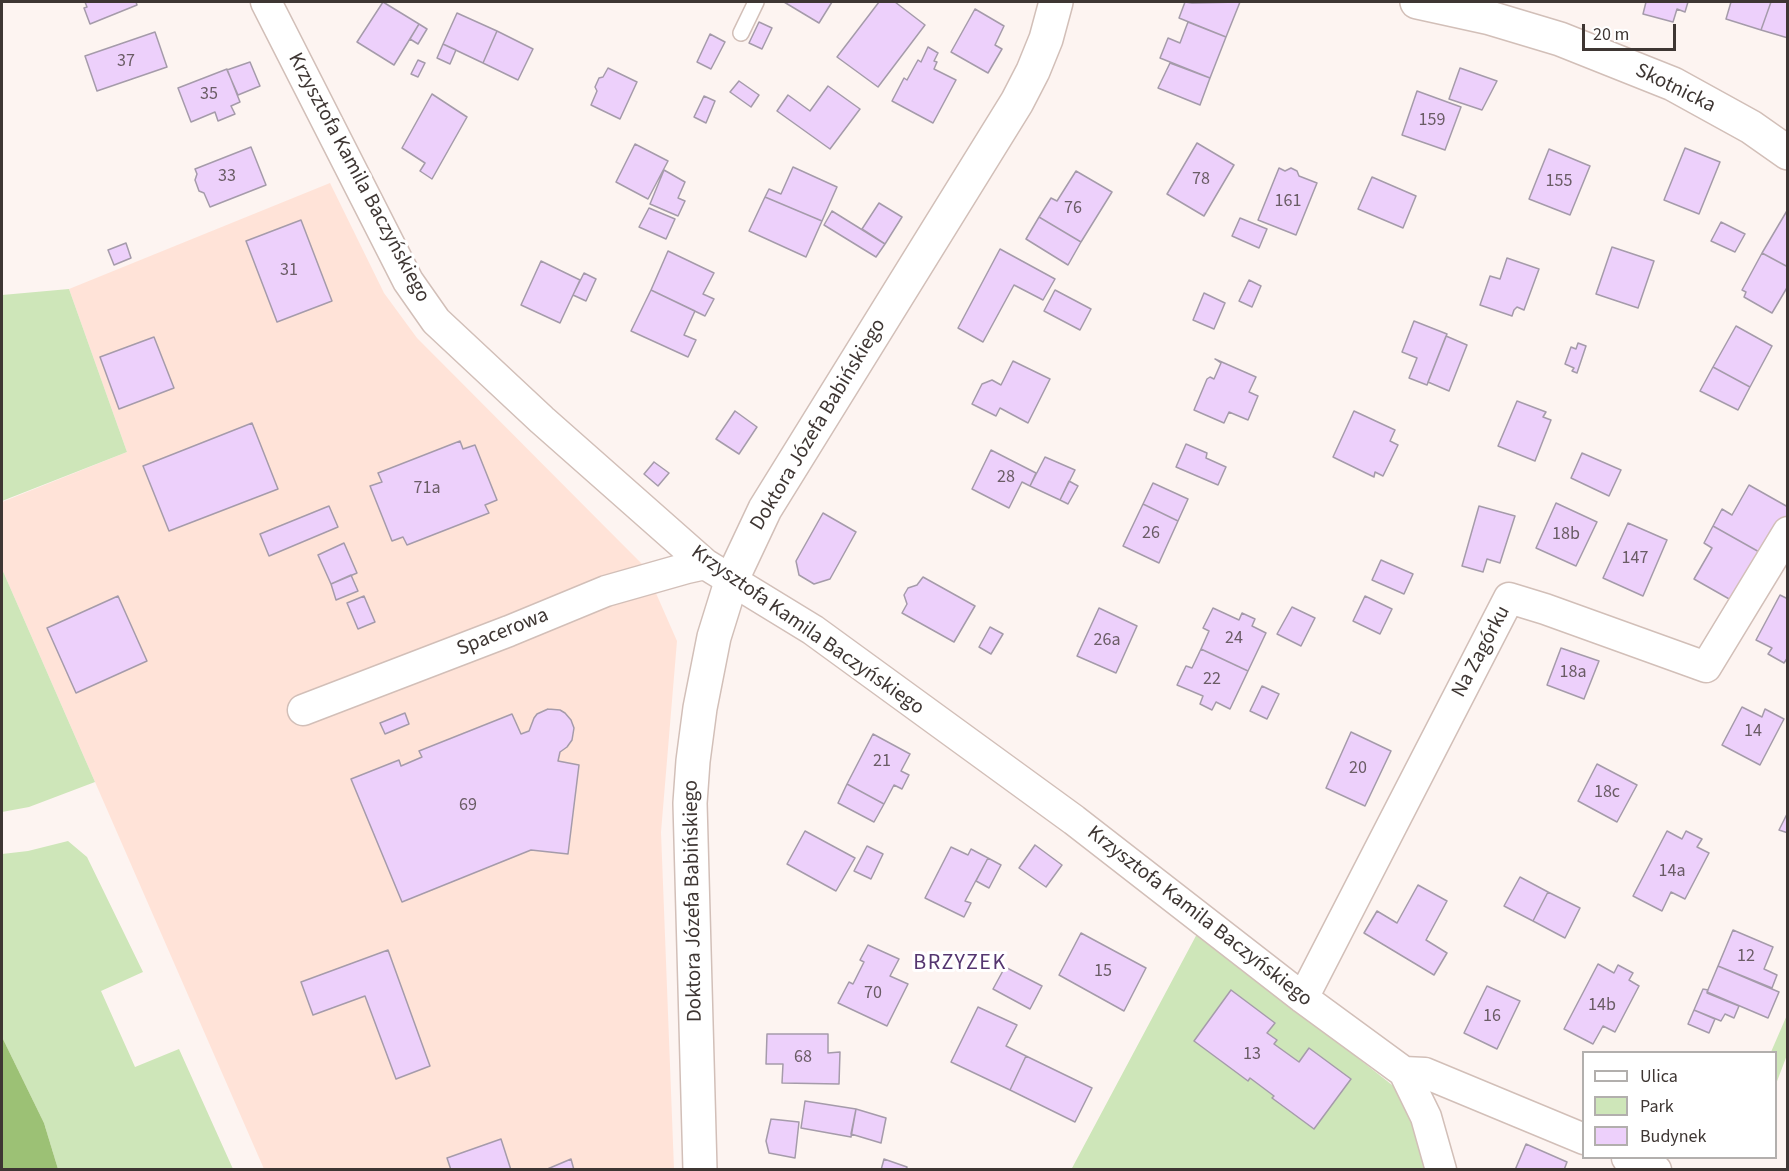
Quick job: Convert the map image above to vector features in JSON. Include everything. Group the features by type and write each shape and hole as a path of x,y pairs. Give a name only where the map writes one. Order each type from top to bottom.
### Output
{"main road":[{"path":"1047,39 1056,2"},
{"path":"1047,39 1073,2"},
{"name":"Skotnicka","path":"1417,2 1493,10 1673,84 1751,127 1788,153"},
{"name":"Doktora Józefa Babińskiego","path":"700,1170 690,803 700,708 714,637 719,572 765,509 1017,102 1034,72 1047,39"}],"street":[{"name":"Krzysztofa Kamila Baczyńskiego","path":"266,2 408,281 436,321 542,420 719,572 813,630 1064,813 1303,998 1404,1072 1426,1117 1441,1170"},
{"name":"Na Zagórku","path":"1303,998 1509,598 1706,667 1788,532"},
{"name":"Spacerowa","path":"303,710 509,632 606,591 687,567 719,572"},
{"path":"1404,1072 1425,1073 1582,1138"},
{"path":"1629,1159 1656,1170"}],"lane":[{"path":"741,33 756,2"}],"shaded area":[{"path":"330,183 384,293 417,338 644,566 677,641 661,832 674,1169 264,1169 2,569 2,502 127,452 69,289"}],"green space":[{"path":"69,289 127,452 2,501 2,295"},
{"path":"2,569 95,782 29,807 2,812"},
{"path":"68,841 87,857 143,972 101,991 135,1067 179,1049 233,1169 58,1169 44,1123 2,1037 2,854 28,851"},
{"path":"1198,932 1401,1092 1427,1170 1071,1170"},
{"path":"1787,1015 1787,1055 1777,1081 1777,1051 1771,1051"},
{"path":"2,1037 44,1123 58,1169 2,1169"}],"building":[{"path":"85,2 136,2 137,5 90,24 84,8 87,7"},
{"path":"383,2 419,24 394,65 357,42"},
{"path":"784,2 832,2 819,23"},
{"path":"879,2 895,2 925,25 878,87 837,57"},
{"path":"1185,2 1240,2 1226,37 1179,18"},
{"path":"1646,2 1688,2 1685,12 1677,9 1673,22 1643,14"},
{"path":"1731,2 1771,2 1761,30 1726,19"},
{"path":"1771,2 1788,2 1788,38 1761,30"},
{"path":"975,9 1004,26 995,45 1002,49 988,73 951,52"},
{"path":"457,13 497,31 483,63 443,44"},
{"path":"759,22 772,28 762,49 749,43"},
{"path":"1188,22 1226,37 1210,78 1160,58 1168,38 1180,43"},
{"path":"419,24 427,29 418,44 410,39"},
{"path":"497,31 533,49 518,80 483,63"},
{"path":"155,32 167,67 97,91 85,56"},
{"path":"710,34 725,42 711,69 697,62"},
{"path":"443,44 456,50 450,64 437,58"},
{"path":"928,47 938,53 934,61 937,62 934,69 956,80 933,123 892,101 904,78 907,80 918,60 921,62"},
{"path":"418,60 425,63 418,77 411,74"},
{"path":"250,62 260,86 238,95 227,70"},
{"path":"1170,63 1210,78 1200,105 1158,88"},
{"path":"608,68 637,82 620,119 591,105 599,78 603,77"},
{"path":"1460,68 1497,81 1482,110 1449,99"},
{"path":"227,69 240,102 231,106 235,114 218,121 215,112 191,122 178,88"},
{"path":"739,81 759,95 751,107 730,92"},
{"path":"828,86 860,109 830,149 777,111 788,95 810,111"},
{"path":"1417,91 1461,107 1445,150 1402,135"},
{"path":"432,94 467,117 432,179 420,171 425,163 402,148"},
{"path":"704,96 715,101 706,123 694,117"},
{"path":"1197,143 1234,165 1204,216 1167,194"},
{"path":"635,144 668,161 648,199 616,182"},
{"path":"251,147 266,185 210,207 204,193 199,191 195,180 197,174 195,169"},
{"path":"1685,148 1720,162 1699,214 1664,200"},
{"path":"1549,149 1590,166 1570,215 1529,199"},
{"path":"793,167 837,187 822,221 765,197 769,189 781,194"},
{"path":"1279,168 1285,171 1291,168 1297,171 1299,176 1317,183 1296,235 1258,220"},
{"path":"664,170 685,182 678,198 685,201 678,216 650,204"},
{"path":"1076,171 1112,192 1081,242 1039,217 1051,198 1057,201"},
{"path":"1372,177 1416,196 1403,228 1358,209"},
{"path":"765,197 822,221 806,257 749,231"},
{"path":"879,203 902,217 885,244 862,229"},
{"path":"649,208 675,219 666,239 639,227"},
{"path":"1788,209 1788,267 1762,253"},
{"path":"832,211 885,244 876,257 824,225"},
{"path":"1039,217 1081,242 1068,265 1026,239"},
{"path":"1240,218 1267,229 1259,248 1232,236"},
{"path":"301,220 332,301 277,322 246,241"},
{"path":"1721,222 1745,234 1735,252 1711,241"},
{"path":"126,243 131,258 114,265 108,250"},
{"path":"1612,247 1654,261 1638,308 1596,294"},
{"path":"1000,249 1055,279 1043,300 1014,285 983,342 958,328"},
{"path":"668,251 714,273 703,294 714,299 705,316 651,290"},
{"path":"1762,253 1788,267 1788,286 1772,313 1744,297 1746,292 1742,290"},
{"path":"1507,258 1539,269 1524,310 1517,307 1512,316 1480,305 1490,276 1500,279"},
{"path":"541,261 580,280 560,323 521,305"},
{"path":"584,273 596,279 586,301 573,295"},
{"path":"1249,280 1261,286 1252,307 1239,301"},
{"path":"651,290 695,311 684,335 696,340 688,357 631,331"},
{"path":"1055,290 1091,309 1080,330 1044,311"},
{"path":"1204,293 1225,303 1214,329 1193,320"},
{"path":"1414,321 1447,334 1427,385 1409,378 1417,358 1402,352"},
{"path":"1736,326 1772,346 1750,387 1713,367"},
{"path":"1446,336 1467,345 1449,391 1428,382"},
{"path":"154,337 174,388 119,409 100,357"},
{"path":"1578,343 1586,346 1577,373 1572,371 1574,368 1565,364 1571,347 1576,349"},
{"path":"1215,359 1256,377 1249,392 1258,396 1248,420 1229,412 1224,423 1194,410 1207,379 1210,377 1214,379 1221,363"},
{"path":"1013,361 1050,379 1028,423 1000,408 996,416 972,404 982,384 992,380 1001,385"},
{"path":"1713,367 1750,387 1738,410 1700,391"},
{"path":"1517,401 1546,412 1543,417 1551,420 1535,461 1498,446"},
{"path":"735,411 757,427 739,454 716,439"},
{"path":"1354,411 1395,430 1390,441 1398,445 1383,476 1375,472 1374,477 1333,457"},
{"path":"252,423 278,489 169,531 143,466"},
{"path":"460,441 463,449 475,445 497,500 485,505 489,513 407,545 403,537 392,541 370,486 382,482 378,473"},
{"path":"1186,444 1207,453 1206,458 1226,467 1218,485 1176,467"},
{"path":"991,450 1036,473 1030,486 1022,482 1009,508 972,489"},
{"path":"1582,453 1621,470 1609,496 1571,478"},
{"path":"1045,457 1075,470 1060,500 1030,486"},
{"path":"654,462 669,473 658,486 644,474"},
{"path":"1069,481 1078,486 1068,504 1060,500"},
{"path":"1153,483 1188,499 1178,521 1143,504"},
{"path":"1749,485 1788,507 1788,519 1761,553 1713,526 1722,509 1732,515"},
{"path":"1556,503 1597,522 1576,566 1536,548"},
{"path":"1143,504 1178,521 1159,563 1123,546"},
{"path":"329,506 338,527 269,556 260,534"},
{"path":"1479,506 1515,516 1500,563 1487,559 1483,572 1462,566"},
{"path":"823,513 856,532 830,579 814,584 799,575 796,561"},
{"path":"1628,523 1667,540 1643,596 1603,578"},
{"path":"1713,526 1761,553 1738,604 1694,579 1712,548 1704,543"},
{"path":"344,543 357,573 331,584 318,555"},
{"path":"1381,560 1413,574 1404,594 1372,580"},
{"path":"351,575 358,591 336,600 331,584"},
{"path":"923,577 975,606 954,642 902,613 907,604 904,595 908,588 917,585"},
{"path":"1780,595 1788,599 1788,657 1784,663 1768,654 1772,648 1756,640"},
{"path":"118,596 147,661 76,693 47,628"},
{"path":"364,596 375,622 358,629 347,603"},
{"path":"1365,596 1392,609 1380,634 1353,621"},
{"path":"1292,607 1315,618 1301,646 1277,634"},
{"path":"1099,608 1137,626 1116,673 1077,656"},
{"path":"1213,608 1239,620 1242,613 1255,619 1252,626 1266,633 1248,671 1201,649 1209,631 1203,628"},
{"path":"990,627 1003,634 991,654 979,647"},
{"path":"1561,648 1599,661 1584,699 1547,685"},
{"path":"1201,649 1248,671 1230,709 1216,702 1212,710 1200,704 1203,696 1177,685 1186,666 1192,668"},
{"path":"1262,686 1279,694 1267,719 1250,711"},
{"path":"1742,707 1762,717 1765,709 1784,719 1760,765 1722,745"},
{"path":"548,709 565,713 574,728 572,740 560,752 558,761 579,765 568,854 531,850 402,902 351,779 399,760 401,766 422,757 419,751 512,714 521,734 529,731 537,714"},
{"path":"405,713 409,724 385,734 380,723"},
{"path":"1351,732 1391,751 1365,806 1326,788"},
{"path":"873,734 910,754 901,771 909,775 902,789 894,785 884,804 847,784"},
{"path":"1597,764 1637,785 1617,822 1578,801"},
{"path":"847,784 884,804 874,822 838,803"},
{"path":"1788,812 1788,833 1779,830"},
{"path":"805,831 855,858 836,891 787,864"},
{"path":"1667,831 1682,839 1686,831 1702,839 1697,847 1709,853 1685,899 1671,892 1662,911 1633,896"},
{"path":"1035,845 1062,865 1046,887 1019,868"},
{"path":"867,846 883,854 871,879 854,871"},
{"path":"951,847 968,855 971,849 988,858 965,901 971,903 964,917 925,898"},
{"path":"988,858 1001,865 989,888 976,881"},
{"path":"1520,877 1548,892 1533,921 1504,906"},
{"path":"1418,885 1447,901 1426,940 1447,953 1434,975 1364,933 1377,911 1397,923"},
{"path":"1548,892 1580,908 1565,938 1533,921"},
{"path":"1733,930 1773,947 1764,969 1777,975 1772,988 1718,966"},
{"path":"1081,933 1146,968 1124,1011 1059,975"},
{"path":"868,945 899,959 890,976 908,984 887,1026 838,1003 849,982 853,984 864,962 860,960"},
{"path":"388,950 430,1066 396,1079 365,996 313,1015 301,982"},
{"path":"1598,964 1614,973 1618,965 1633,973 1629,980 1639,986 1615,1032 1603,1026 1593,1044 1564,1029"},
{"path":"1718,966 1779,992 1768,1018 1707,992"},
{"path":"1005,967 1042,986 1030,1009 993,989"},
{"path":"1487,986 1520,1001 1497,1049 1464,1033"},
{"path":"1703,989 1708,990 1707,993 1739,1006 1734,1018 1725,1014 1721,1021 1694,1010"},
{"path":"1231,990 1275,1023 1267,1033 1277,1040 1274,1044 1299,1062 1309,1048 1351,1079 1314,1129 1272,1098 1274,1096 1250,1078 1248,1081 1194,1041"},
{"path":"978,1007 1017,1025 1006,1046 1026,1056 1010,1090 951,1062"},
{"path":"1694,1010 1715,1019 1709,1033 1688,1024"},
{"path":"767,1034 828,1034 828,1053 840,1052 839,1084 782,1083 783,1064 766,1064"},
{"path":"1026,1056 1092,1088 1075,1122 1010,1090"},
{"path":"805,1101 856,1109 851,1137 801,1128"},
{"path":"856,1109 886,1118 881,1143 851,1134"},
{"path":"771,1119 799,1122 795,1158 769,1153 766,1141"},
{"path":"501,1139 511,1170 451,1170 447,1158"},
{"path":"1526,1144 1567,1162 1564,1170 1515,1170"},
{"path":"571,1159 574,1170 545,1170"},
{"path":"884,1159 907,1167 906,1170 881,1170"}],"district":[{"name":"BRZYZEK","path":"960,964"}]}
